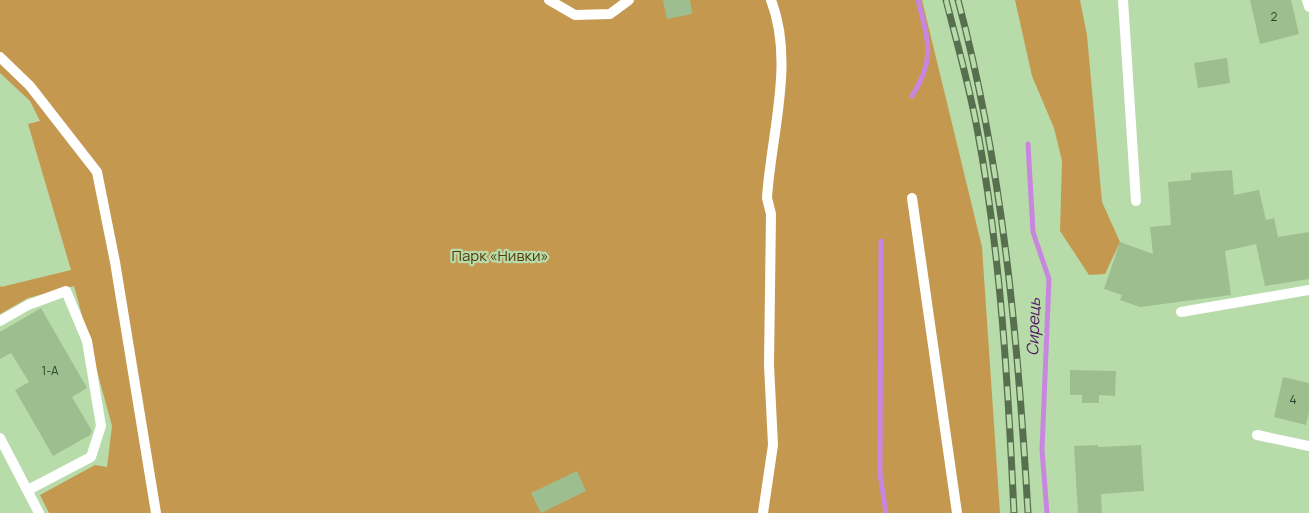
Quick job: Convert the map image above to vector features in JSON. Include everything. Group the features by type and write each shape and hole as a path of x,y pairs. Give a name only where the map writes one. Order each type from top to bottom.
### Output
{"lane":[{"path":"549,0 575,15 610,14 629,0"},
{"path":"763,513 773,445 769,365 771,214 767,198 781,64 778,19 771,0"},
{"path":"1123,0 1136,201"},
{"path":"1307,0 1309,7"},
{"path":"0,57 30,86 97,172 115,261 156,513"},
{"path":"912,198 957,513"},
{"path":"1181,312 1309,290"},
{"path":"0,321 28,305 66,291 87,341 101,426 91,457 28,490"},
{"path":"1257,435 1309,446"},
{"path":"0,438 39,513"}],"green space":[{"name":"Парк «Нивки»","path":"0,0 922,0 982,247 1000,513 49,513 40,495 95,465 107,467 112,426 74,286 28,298 0,314 0,285 1,287 71,270 28,124 40,121 30,101 0,73"},
{"path":"1015,0 1080,0 1087,35 1102,202 1120,242 1105,274 1089,275 1060,231 1062,161 1054,128 1032,76"}],"building":[{"path":"663,0 690,0 692,14 667,19"},
{"path":"1250,0 1291,0 1299,34 1260,44"},
{"path":"1227,58 1230,83 1198,88 1194,63"},
{"path":"1232,170 1234,195 1259,190 1266,220 1274,218 1278,237 1309,232 1309,279 1265,286 1256,244 1225,251 1231,295 1140,307 1120,300 1122,295 1104,289 1120,242 1153,254 1150,227 1171,225 1168,182 1191,180 1191,173"},
{"path":"41,308 87,388 72,397 92,431 90,435 53,456 15,390 29,382 11,353 0,359 0,332"},
{"path":"1070,370 1116,371 1115,396 1099,395 1099,403 1082,403 1082,395 1070,395"},
{"path":"1283,377 1309,383 1309,413 1306,425 1274,417"},
{"path":"1098,445 1098,447 1141,445 1144,491 1101,494 1102,513 1078,513 1074,446"},
{"path":"577,471 586,491 541,513 531,493"}],"waterway":[{"path":"912,96 920,83 928,49 918,0"},
{"name":"Сирець","path":"1028,144 1033,232 1049,279 1042,450 1047,513"},
{"path":"881,241 880,474 886,513"}],"railway":[{"path":"946,0 974,112 992,224 1006,368 1014,513"},
{"path":"958,0 987,127 1006,255 1019,383 1028,513"}]}
